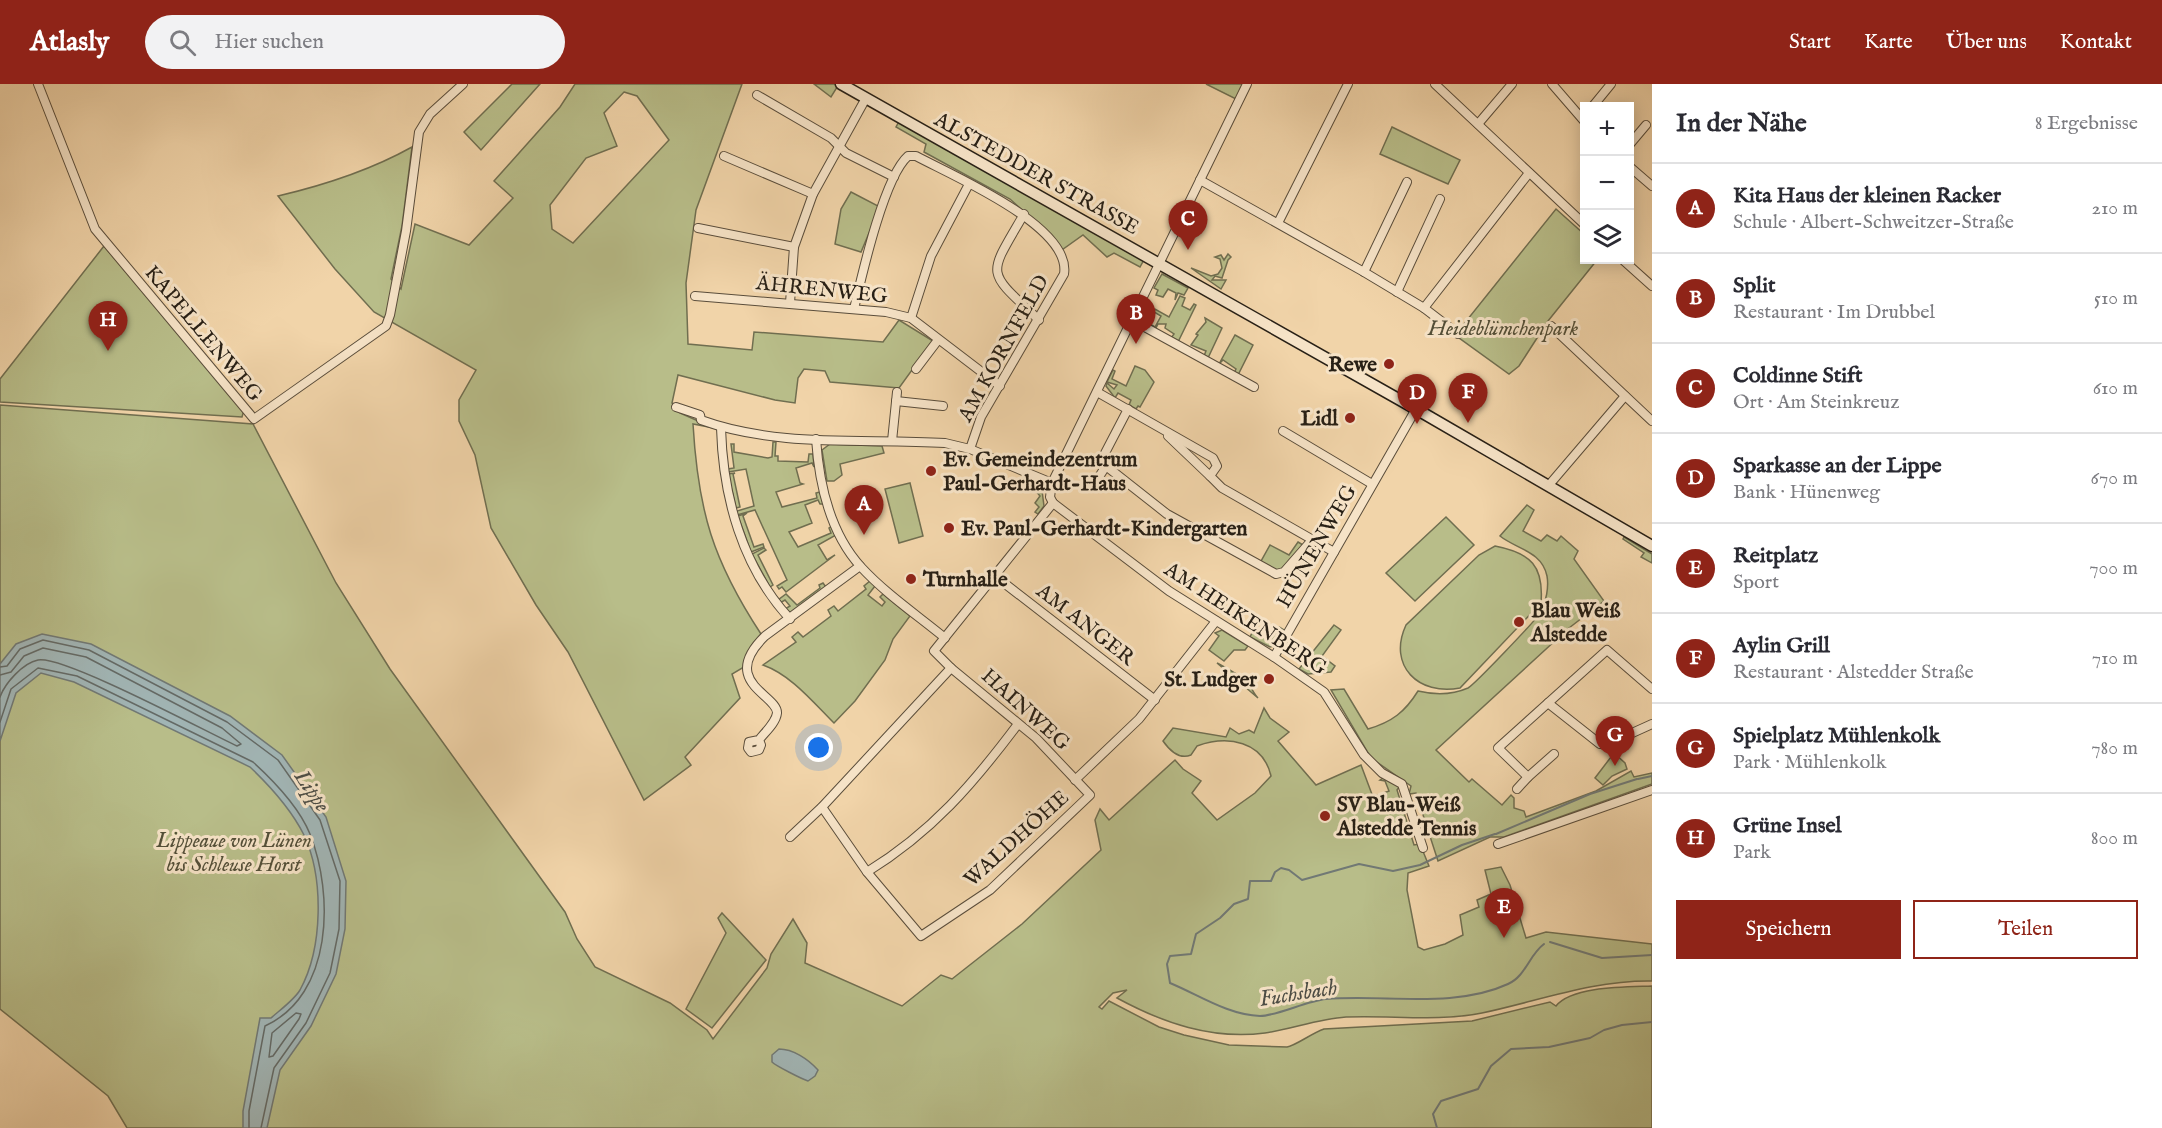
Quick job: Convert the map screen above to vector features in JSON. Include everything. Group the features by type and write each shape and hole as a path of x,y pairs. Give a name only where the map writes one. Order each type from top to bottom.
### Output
{"street":[{"name":"KAPELLENWEG","path":"38,84 95,229 254,419 386,326 406,231 419,132 430,114 463,84"},
{"name":"ALSTEDDER STRASSE","path":"841,84 1416,409 1652,546"},
{"path":"816,439 818,470 826,498 841,535 860,566 945,638 1053,503 1050,497 1052,483 1247,84"},
{"path":"1278,223 1348,84"},
{"path":"1435,84 1580,220"},
{"path":"1478,124 1512,84"},
{"path":"1552,84 1580,114"},
{"path":"1596,102 1611,84"},
{"path":"757,95 839,145 846,153 894,177"},
{"path":"790,303 794,247 813,194 866,98"},
{"path":"1634,138 1646,125"},
{"name":"AM KORNFELD","path":"854,309 872,237 894,177 904,158 911,154 1024,214 1041,227 1065,264 1064,274 981,417 970,449"},
{"path":"724,156 813,194"},
{"path":"1634,171 1652,186"},
{"path":"1424,308 1529,174"},
{"path":"1200,180 1364,272 1424,308 1458,334"},
{"path":"1364,272 1407,183"},
{"path":"911,318 931,256 969,184"},
{"path":"1397,292 1440,199"},
{"path":"1024,214 998,260 996,274 1002,285 1039,320"},
{"path":"698,228 794,247"},
{"path":"1627,264 1652,286"},
{"name":"ÄHRENWEG","path":"695,296 886,312 911,318 1000,386"},
{"path":"1132,320 1254,387"},
{"path":"1551,326 1652,421"},
{"path":"916,369 938,340"},
{"path":"1097,392 1213,458 1217,466 1210,476"},
{"path":"1549,485 1625,396"},
{"path":"892,441 897,397 943,406"},
{"path":"676,407 700,415 701,420 721,428 777,438 945,443 970,449 1052,483"},
{"path":"1128,409 1104,455 1106,466 1167,514 1276,574 1284,572 1312,540"},
{"name":"HÜNENWEG","path":"1274,657 1416,409"},
{"path":"1158,427 1222,488 1334,552"},
{"path":"721,428 724,477 744,548 766,589 790,619"},
{"name":"HÜNENWEG","path":"1283,431 1372,484"},
{"path":"1093,486 1106,466"},
{"name":"AM HEIKENBERG","path":"1053,503 1169,591 1274,657 1324,692 1364,755 1382,773 1402,784 1423,848"},
{"path":"759,740 775,720 777,712 775,705 758,692 750,681 749,662 754,648 765,636 860,566"},
{"name":"AM ANGER","path":"995,576 1155,700"},
{"name":"WALDHÖHE","path":"867,872 921,936 990,890 1090,795 1075,780 1130,729 1216,621"},
{"name":"HAINWEG","path":"945,638 934,651 951,668 1036,738 1075,780"},
{"path":"1528,777 1498,748 1607,650 1652,689"},
{"path":"790,837 822,807 951,668"},
{"path":"1548,703 1600,744 1608,744 1652,724"},
{"path":"822,807 867,872 910,842 944,812 975,781 1018,724"},
{"path":"1517,789 1554,753"},
{"path":"1498,844 1652,790"}],"green space":[{"path":"512,84 540,84 481,150 464,132"},
{"path":"575,84 742,84 696,210 686,283 688,344 752,350 754,332 883,342 899,320 933,341 899,388 830,382 825,371 804,369 798,378 795,403 678,375 672,403 679,406 680,413 714,428 693,424 695,455 704,509 711,534 731,583 761,634 752,645 744,667 732,674 740,698 685,757 691,765 644,800 568,652 536,605 491,528 475,455 459,421 459,400 476,370 374,312 335,269 278,196 347,176 412,147 402,226 391,279 401,289 415,224 469,245 513,198 494,181 560,107","holes":["624,92 637,96 669,140 573,243 552,229 550,205 586,158 617,146 604,113"]},
{"path":"814,84 839,84 831,97"},
{"path":"1206,84 1245,84 1238,100"},
{"path":"901,118 1146,256 1140,267 1114,253 1107,257 1083,235 1059,252 1041,227 1010,199 924,152 926,144 896,127"},
{"path":"1392,127 1460,160 1448,184 1380,154"},
{"path":"851,192 880,207 861,252 835,244 841,209"},
{"name":"Heideblümchenpark","path":"1556,209 1580,230 1580,264 1594,264 1548,321 1519,366 1509,374 1455,335"},
{"path":"104,246 244,410 242,417 0,402 0,379"},
{"path":"1228,254 1231,257 1222,278 1215,276 1212,280 1226,280 1221,289 1191,268 1211,276 1218,274 1222,268 1220,259 1215,257 1221,255 1224,260"},
{"path":"1162,274 1188,288 1184,295 1178,293 1175,300 1176,293 1168,289 1163,297 1156,295 1158,290 1154,288"},
{"path":"1180,296 1185,298 1182,306 1190,310 1194,304 1196,305 1178,342 1171,338 1174,334 1165,328 1166,324 1158,324 1155,330 1149,326 1150,324 1155,327 1161,316 1154,312 1155,309 1169,317"},
{"path":"1205,318 1222,328 1208,358 1204,356 1206,351 1191,345 1198,335 1196,334 1206,322"},
{"path":"1235,335 1253,345 1238,375 1234,373 1236,369 1223,360 1219,364"},
{"path":"1135,366 1145,370 1154,382 1140,407 1136,409 1129,405 1131,400 1118,393 1115,398 1106,386 1107,383 1114,389 1117,385 1107,382 1113,370 1115,371 1112,379 1126,386"},
{"name":"Lippeaue von Lünen bis Schleuse Horst","path":"0,405 253,424 336,583 390,669 565,912 577,939 595,967 670,1003 707,1030 713,1039 767,968 771,954 793,919 807,943 805,963 902,1006 941,975 952,979 1022,924 1101,850 1095,820 1100,809 1109,820 1175,760 1183,769 1201,781 1192,793 1217,820 1255,793 1271,776 1267,764 1252,748 1232,741 1197,746 1191,755 1183,756 1172,751 1163,741 1173,728 1226,737 1230,728 1239,734 1249,730 1254,733 1264,708 1270,718 1289,732 1278,741 1316,785 1361,765 1373,797 1389,791 1385,781 1380,780 1383,778 1400,786 1397,790 1414,845 1420,844 1429,866 1408,873 1407,890 1418,947 1424,950 1445,944 1463,935 1460,915 1479,907 1477,900 1491,894 1485,870 1501,867 1510,885 1526,938 1546,932 1652,944 1652,981 1587,988 1465,1016 1346,1017 1245,1035 1207,1032 1170,1022 1117,998 1127,990 1113,993 1099,1007 1102,1009 1109,1001 1159,1027 1229,1045 1287,1047 1324,1029 1472,1021 1550,1002 1556,1006 1564,999 1587,991 1615,987 1652,986 1652,1128 127,1128 108,1096 0,1009"},
{"path":"773,442 776,442 775,456 778,456 778,461 808,462 809,454 813,454 814,467 812,463 796,468 800,483 803,484 776,492 782,507 817,498 816,493 820,492 823,504 820,504 818,500 805,505 812,523 789,532 798,547 831,533 829,528 832,526 836,535 818,545 827,560 835,555 786,592 782,587 779,589 777,586 787,580 755,510 737,515 737,511 754,506 746,469 728,472 728,469 734,468 731,444 734,444 734,452 768,458 772,457"},
{"path":"830,444 882,446 884,453 840,464 842,475 834,481 827,481 822,450"},
{"path":"735,473 733,474 740,507 736,508 728,474"},
{"path":"1033,480 1041,483 1044,506 1038,514 1035,512 1039,507 1035,503 1040,496 1030,484"},
{"path":"910,483 923,536 899,543 885,489"},
{"path":"1527,505 1534,510 1523,531 1541,541 1547,535 1557,541 1561,536 1578,551 1574,559 1604,601 1569,628 1436,750 1469,782 1472,779 1502,805 1511,795 1514,798 1514,808 1524,811 1526,817 1596,791 1631,771 1634,777 1652,773 1652,784 1504,837 1490,837 1438,861 1416,793 1409,794 1411,786 1371,758 1331,690 1344,689 1368,729 1397,715 1418,691 1437,694 1450,693 1468,688 1473,684 1529,626 1541,612 1544,604 1548,585 1547,576 1540,561 1500,536"},
{"path":"747,513 743,516 754,547 763,544 764,547 751,552 738,516"},
{"path":"1446,517 1474,545 1415,601 1386,573"},
{"path":"1624,537 1652,554 1652,563 1641,557 1644,553 1623,539"},
{"path":"1298,542 1303,545 1280,571 1260,563 1270,545 1289,555"},
{"path":"1495,546 1518,553 1533,563 1540,579 1541,603 1460,688 1445,689 1420,682 1410,675 1401,653 1401,640 1406,625 1479,555"},
{"path":"764,548 766,550 758,555 773,585 770,587 752,554"},
{"path":"870,581 875,586 868,595 882,606 885,602 880,597 883,594 910,616 893,639 885,660 855,701 834,723 792,682 763,665 796,642 792,637 798,632 803,637 831,616 828,610 834,606 838,611 866,589 864,586"},
{"path":"823,583 826,587 791,613 785,609 790,606 785,600 780,603 778,600 786,594 797,605 820,588 819,585"},
{"path":"1334,625 1341,630 1322,656 1335,666 1331,672 1308,674 1299,669"},
{"path":"1279,627 1284,630 1274,646 1270,647 1250,637 1254,629 1271,639"},
{"path":"1222,630 1248,646 1245,650 1234,650 1224,661 1209,650 1219,636 1215,633"},
{"path":"1217,663 1247,682 1258,698"},
{"path":"1614,753 1625,763 1627,769 1612,776 1603,785 1595,778"},
{"path":"722,913 766,960 712,1028 686,1009 726,933 718,918"}],"water":[{"path":"42,634 91,644 230,716 282,755 326,817 346,881 345,929 336,974 311,1026 280,1070 267,1128 243,1128 243,1111 260,1018 271,1018 297,994 308,973 313,954 317,934 318,892 311,852 304,835 280,798 250,767 74,682 41,673 16,693 0,741 0,664 16,644"},
{"path":"779,1049 790,1051 805,1059 818,1070 815,1076 808,1081 774,1064 772,1055"}],"waterway":[{"name":"Fuchsbach","path":"1638,779 1652,776"},
{"name":"Fuchsbach","path":"1496,834 1590,794 1637,779"},
{"name":"Fuchsbach","path":"1495,834 1462,845 1420,865 1393,871 1359,864 1302,880 1289,870 1281,868 1275,872 1271,881 1250,881 1248,899 1234,904 1220,918 1196,934 1191,954 1170,956 1167,964 1170,983 1214,1004 1248,1015 1260,1016 1275,1014 1326,999 1418,999 1465,996 1487,992 1508,984 1519,976 1544,944"},
{"name":"Fuchsbach","path":"1550,942 1602,958 1652,955"},
{"name":"Fuchsbach","path":"1437,1128 1433,1114 1441,1101 1478,1089 1491,1066 1511,1049 1549,1047 1590,1038 1604,1030 1622,1025 1652,1022"}],"place":[{"name":"Coldinne Stift","path":"1188,250"},
{"name":"Split","path":"1136,344"},
{"name":"Grüne Insel","path":"108,351"},
{"name":"Rewe","path":"1389,364"},
{"name":"Lidl","path":"1350,418"},
{"name":"Aylin Grill","path":"1468,423"},
{"name":"Sparkasse an der Lippe","path":"1417,424"},
{"name":"Ev. Gemeindezentrum Paul-Gerhardt-Haus","path":"931,471"},
{"name":"Ev. Paul-Gerhardt-Kindergarten","path":"949,528"},
{"name":"Kita Haus der kleinen Racker","path":"864,535"},
{"name":"Turnhalle","path":"911,579"},
{"name":"Blau Weiß Alstedde","path":"1519,622"},
{"name":"St. Ludger","path":"1269,679"},
{"name":"Spielplatz Mühlenkolk","path":"1615,766"},
{"name":"SV Blau-Weiß Alstedde Tennis","path":"1325,816"},
{"name":"Reitplatz","path":"1504,938"}],"water label":[{"name":"Lippe","path":"313,790"}]}
